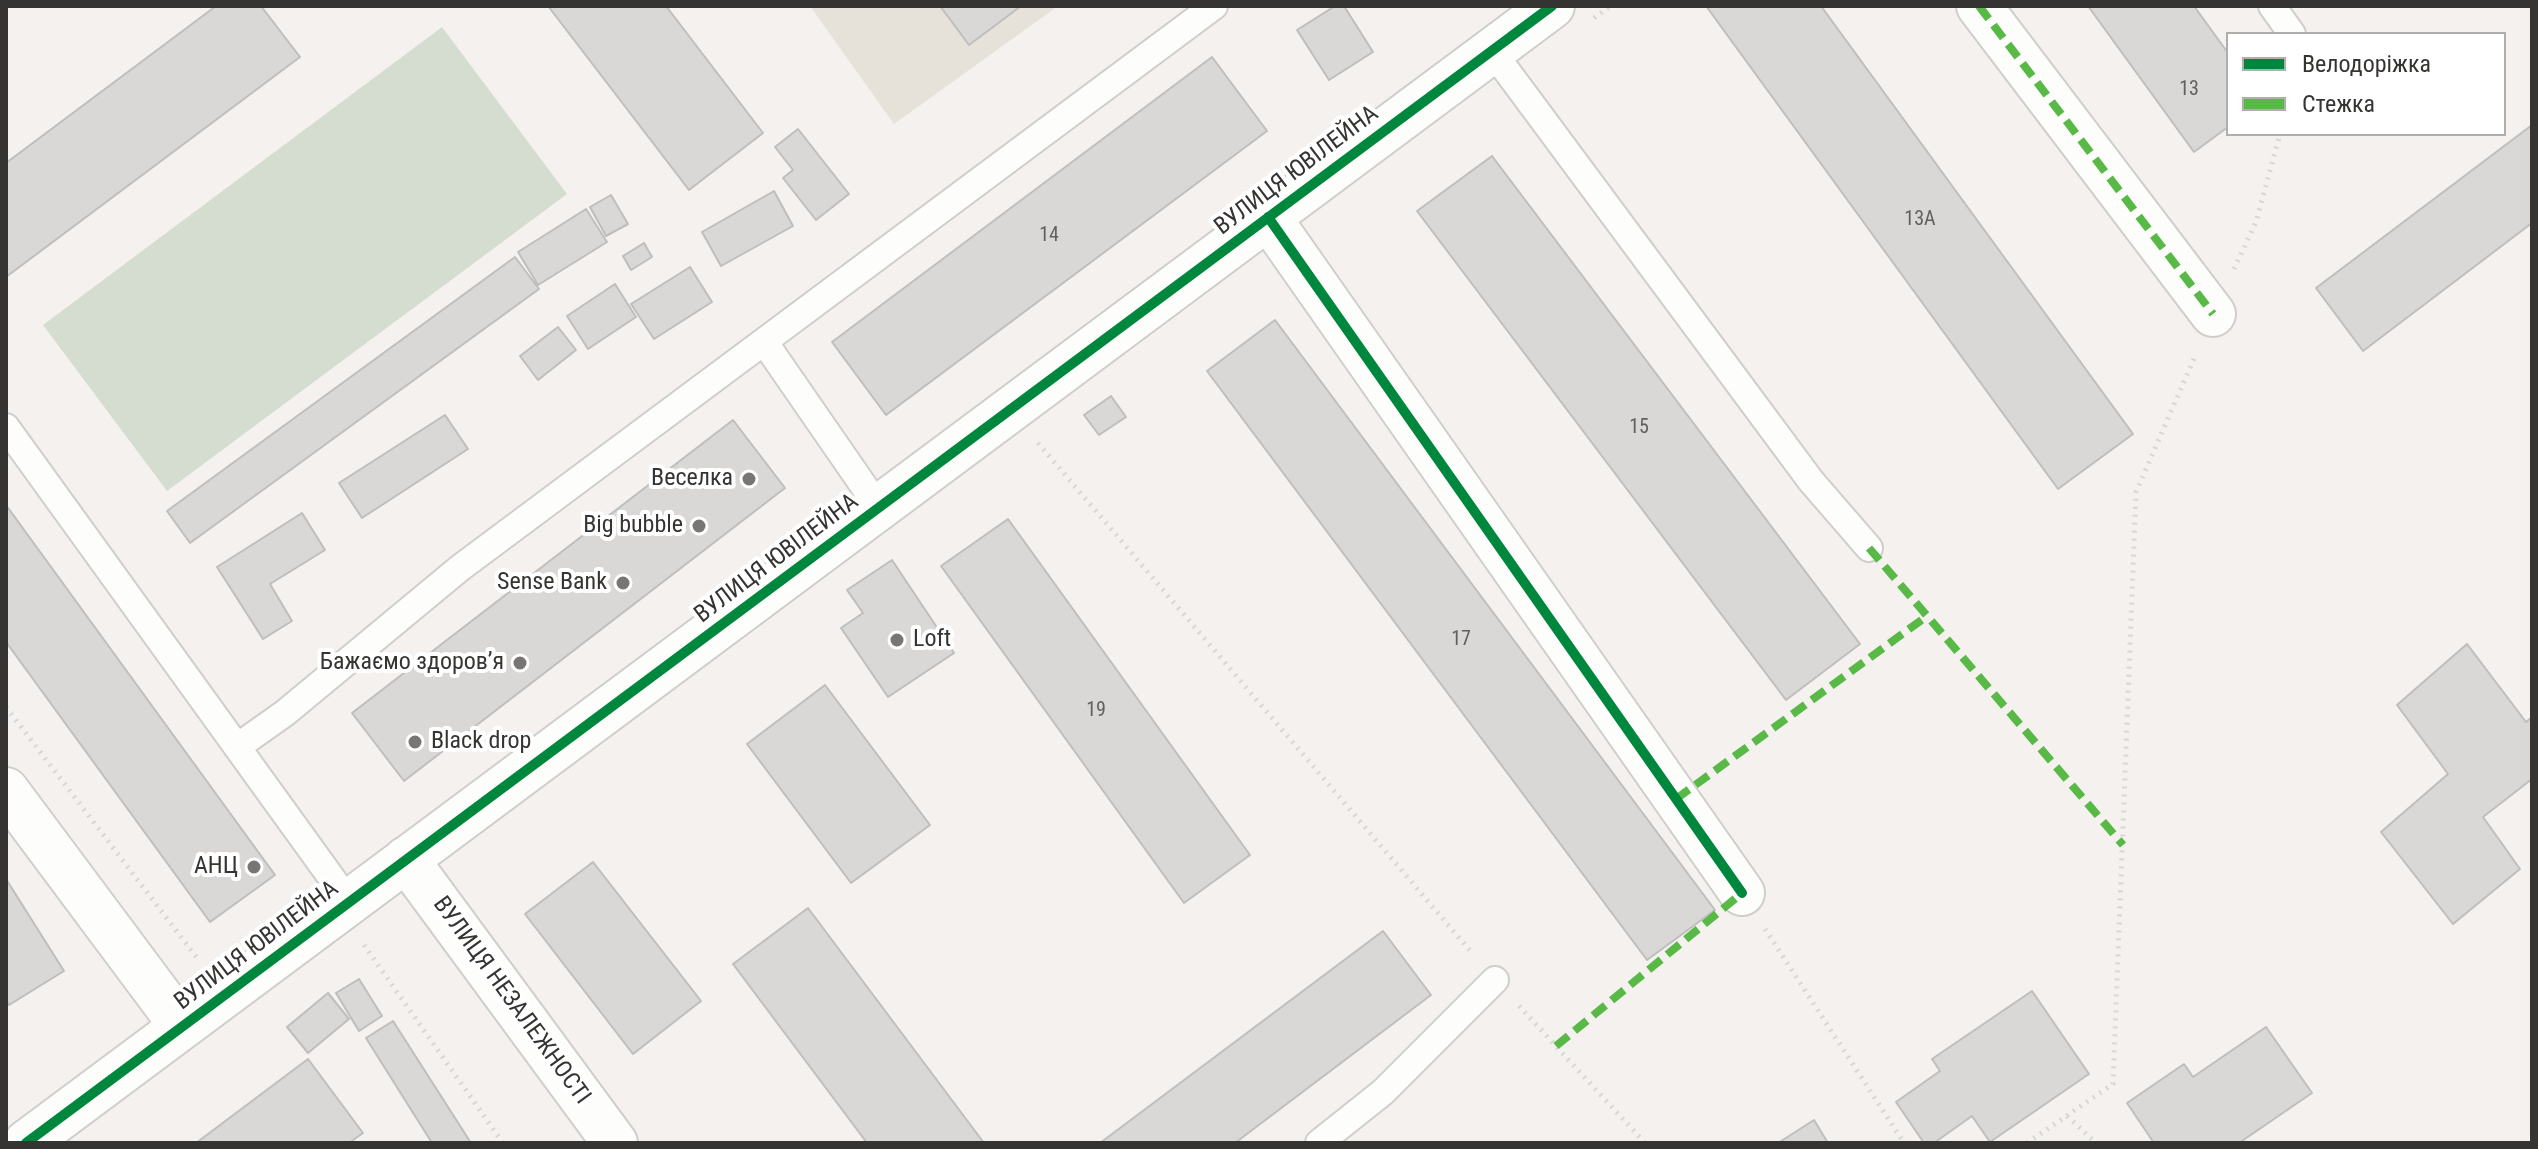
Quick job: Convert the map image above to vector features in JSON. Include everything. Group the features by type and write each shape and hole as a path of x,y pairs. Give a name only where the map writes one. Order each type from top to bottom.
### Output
{"street":[{"name":"ВУЛИЦЯ ЮВІЛЕЙНА","path":"26,1143 1552,6"},
{"path":"1979,6 2213,314"},
{"path":"1268,217 1742,893"},
{"path":"6,790 182,1026"},
{"name":"ВУЛИЦЯ НЕЗАЛЕЖНОСТІ","path":"406,859 615,1143"}],"lane":[{"path":"237,747 285,713 460,568 1214,6"},
{"path":"2272,6 2291,32"},
{"path":"1492,51 1811,481 1869,548"},
{"path":"765,343 879,508"},
{"path":"6,427 349,902"},
{"path":"1319,1143 1383,1092 1495,980"}],"path":[{"path":"2027,1143 2113,1084 2136,492 2256,222 2279,136"},
{"path":"1032,436 1495,980 1645,1143"},
{"path":"6,707 197,958"},
{"path":"1742,893 1904,1143"},
{"path":"363,944 503,1143"},
{"path":"2067,1116 2096,1143"}],"shaded area":[{"path":"810,6 1058,6 894,124"},
{"path":"442,27 567,194 167,491 43,325"}],"building":[{"path":"216,6 261,6 300,57 6,277 6,163"},
{"path":"548,6 666,6 763,133 689,190"},
{"path":"940,6 1021,6 969,45"},
{"path":"1335,6 1344,6 1373,52 1329,80 1297,30"},
{"path":"1706,6 1821,6 2133,434 2058,489"},
{"path":"2088,6 2194,6 2226,50 2226,128 2194,152"},
{"path":"1212,57 1267,131 886,415 832,342"},
{"path":"2532,125 2532,223 2363,351 2316,288"},
{"path":"798,129 849,194 816,220 783,178 793,170 775,147"},
{"path":"1492,156 1860,644 1786,700 1417,211"},
{"path":"774,191 793,226 721,266 702,232"},
{"path":"611,195 628,224 606,236 590,207"},
{"path":"586,209 607,242 538,285 518,252"},
{"path":"644,243 652,257 631,270 623,256"},
{"path":"515,257 539,289 190,543 167,511"},
{"path":"690,267 712,302 654,339 631,304"},
{"path":"615,284 636,317 588,349 567,316"},
{"path":"1275,320 1715,910 1647,960 1207,371"},
{"path":"558,327 576,350 538,380 520,356"},
{"path":"1111,396 1126,417 1099,435 1084,415"},
{"path":"445,415 468,449 362,518 339,483"},
{"path":"733,420 785,488 404,781 352,713"},
{"path":"6,505 275,875 210,922 6,642"},
{"path":"302,513 325,550 270,584 292,621 263,639 217,567"},
{"path":"1008,519 1250,855 1184,903 941,566"},
{"name":"Loft","path":"892,560 954,653 888,697 841,628 863,613 847,590"},
{"path":"2467,644 2526,722 2532,717 2532,779 2483,817 2520,869 2453,924 2381,832 2448,774 2397,705"},
{"path":"825,685 930,825 851,883 747,744"},
{"path":"593,862 701,1001 633,1054 525,914"},
{"path":"6,879 64,971 9,1005 6,999"},
{"path":"808,908 984,1143 867,1143 733,964"},
{"path":"1383,931 1431,995 1235,1143 1100,1143"},
{"path":"359,979 382,1016 359,1031 336,993"},
{"path":"2032,991 2089,1074 1990,1142 1972,1116 1934,1143 1924,1143 1896,1102 1940,1071 1932,1059"},
{"path":"328,993 349,1019 308,1053 287,1027"},
{"path":"393,1021 471,1143 432,1143 366,1038"},
{"path":"2266,1027 2312,1093 2239,1143 2154,1143 2127,1103 2184,1064 2193,1077"},
{"path":"308,1059 363,1133 349,1143 196,1143"},
{"path":"1814,1120 1828,1143 1778,1143"}],"marked path":[{"path":"1979,6 2213,314"},
{"path":"1869,548 2123,845"},
{"path":"1676,799 1927,616"},
{"path":"1556,1046 1742,893 1739,889"}],"cycle path":[{"path":"26,1143 1552,6"},
{"path":"1268,217 1742,893"}],"place":[{"name":"Веселка","path":"749,479"},
{"name":"Big bubble","path":"699,526"},
{"name":"Sense Bank","path":"623,583"},
{"name":"Loft","path":"897,640"},
{"name":"Бажаємо здоровʼя","path":"520,663"},
{"name":"Black drop","path":"415,742"},
{"name":"АНЦ","path":"254,867"}]}
